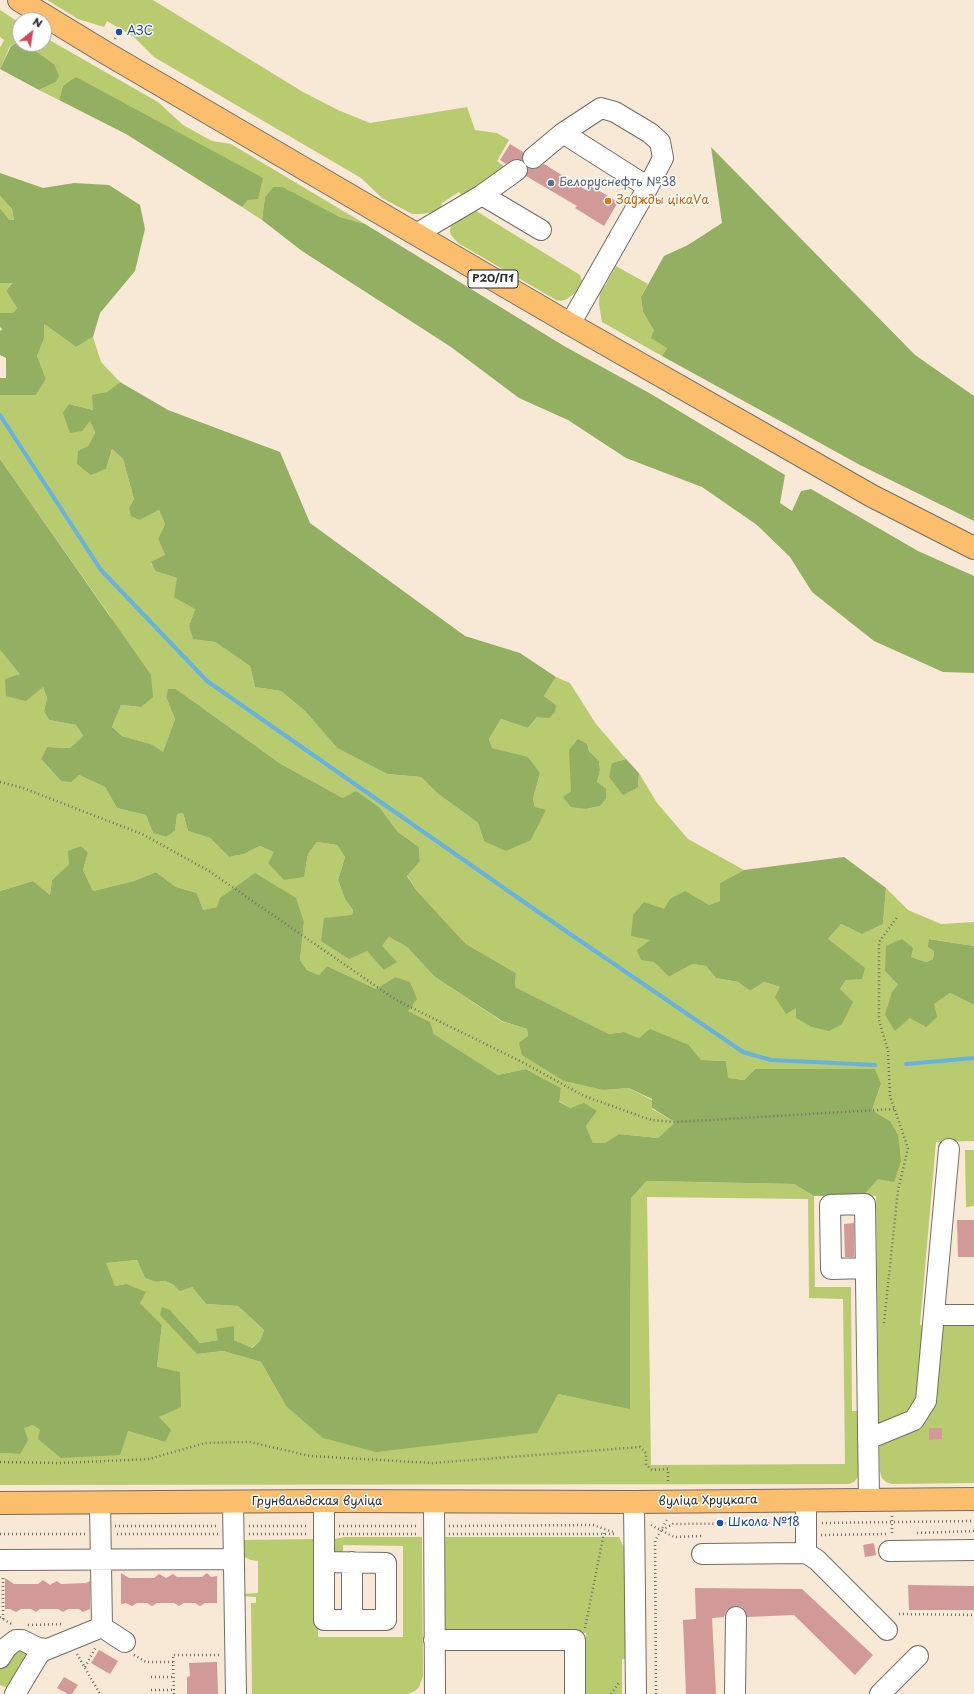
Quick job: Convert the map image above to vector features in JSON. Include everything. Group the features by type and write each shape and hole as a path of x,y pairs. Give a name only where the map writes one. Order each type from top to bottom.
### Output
{"main road":[{"name":"Р20/П1","path":"19,0 106,53 570,324 872,496 974,548"},
{"name":"вуліца Хруцкага","path":"634,1502 974,1498"},
{"name":"Грунвальдская вуліца","path":"0,1503 324,1501 634,1502"}],"street":[{"path":"533,158 563,133 601,108 616,112 650,133 660,142 663,158 570,324"},
{"path":"563,133 648,187"},
{"path":"416,234 482,195 517,170"},
{"path":"482,195 541,230"},
{"path":"868,1439 914,1420 926,1401 949,1148"},
{"path":"866,1268 869,1500"},
{"path":"934,1315 974,1315"},
{"path":"806,1500 806,1553"},
{"path":"324,1501 324,1526 324,1562 324,1620 386,1620 386,1562 324,1562"},
{"path":"233,1502 236,1694"},
{"path":"434,1502 434,1694"},
{"path":"634,1502 636,1694"},
{"path":"100,1503 102,1627"},
{"path":"889,1551 974,1550"},
{"path":"702,1554 806,1553 817,1560 893,1622"},
{"path":"1,1567 101,1559 234,1558"},
{"path":"352,1562 352,1620"},
{"path":"735,1694 736,1617"},
{"path":"15,1694 39,1654 48,1649 67,1632 102,1627 128,1648"},
{"path":"25,1630 38,1648 48,1649"},
{"path":"0,1658 11,1643 22,1640 25,1630"},
{"path":"25,1630 35,1651 34,1663"},
{"path":"434,1640 575,1640 575,1694"},
{"path":"880,1694 918,1656"},
{"path":"0,1691 6,1694"}],"path":[{"path":"0,782 23,788 142,834 209,871 396,1000 524,1063 584,1096 651,1120 675,1122 894,1109"},
{"path":"884,1324 898,1190 908,1148 890,1096 888,1051 879,1020 879,942 898,916"},
{"path":"0,1462 60,1463 150,1459 205,1443 250,1442 310,1456 432,1464 640,1447 646,1453 646,1465 652,1470 668,1469 668,1484"},
{"path":"656,1694 655,1541 669,1518"},
{"path":"101,1534 113,1526 593,1525 616,1534"},
{"path":"584,1635 604,1533"},
{"path":"1,1567 1,1618 12,1625 25,1630 67,1632 100,1694"},
{"path":"893,1622 974,1615"},
{"path":"128,1648 146,1662 173,1662"},
{"path":"174,1694 173,1655 235,1655"},
{"path":"150,1677 173,1677"},
{"path":"151,1690 174,1690"}],"green space":[{"path":"47,0 153,0 303,92 338,110 370,123 467,107 475,130 497,133 509,140 497,161 504,166 499,172 463,197 459,192 442,203 440,211 412,214 382,198 361,178 154,57 134,37 107,21 104,27 78,19"},
{"path":"0,10 12,18 12,45 10,46 0,69 0,48 4,40 0,37"},
{"path":"52,42 158,102 183,125 212,141 231,144 365,224 340,217 283,187 273,187 265,197 262,220 242,207 248,200 63,86 59,100 39,90 56,82 54,64 37,52 52,52"},
{"path":"11,46 12,52 37,52 54,64 59,76 56,82 39,90 0,69"},
{"path":"76,77 263,178 258,199 248,200 242,207 126,134 59,100 63,86"},
{"path":"711,147 915,355 974,396 974,521 860,465 662,356 667,348 651,338 654,330 643,312 641,297 664,256 688,245 722,223"},
{"path":"0,173 43,188 74,183 109,185 140,205 145,229 135,271 100,313 93,337 76,347 44,324 44,339 37,356 46,379 36,395 0,395 0,378 6,378 6,358 0,355 0,331 2,329 0,327 0,313 13,313 17,308 6,291 12,283 0,283 0,208 9,220 14,220 12,209 0,196"},
{"path":"273,187 283,187 340,217 365,224 564,346 651,394 785,475 780,503 792,511 801,491 811,489 918,551 974,576 974,673 943,672 874,641 812,592 790,557 757,525 702,487 626,458 568,420 519,398 451,347 302,251 262,220 265,197"},
{"path":"0,196 12,209 14,221 9,221 0,208"},
{"path":"473,209 580,275 582,281 575,293 567,299 561,301 556,300 458,243 451,235 450,230 452,224"},
{"path":"616,266 648,284 641,297 643,312 667,348 662,356 602,322 599,304 600,287 605,286"},
{"path":"12,282 6,291 17,308 13,313 0,313 0,283"},
{"path":"44,324 76,347 93,337 101,362 120,382 107,392 93,410 69,404 90,420 95,434 88,446 91,474 106,469 112,449 123,459 134,499 129,508 140,520 159,510 165,524 158,539 165,555 151,563 155,571 177,578 195,609 189,626 193,638 215,642 250,666 255,687 281,691 305,711 337,748 387,774 421,777 437,793 478,823 484,841 531,840 545,811 535,807 533,799 540,773 528,758 492,748 489,739 501,719 528,728 537,717 556,705 544,696 556,677 570,683 596,724 626,759 612,763 638,787 639,773 657,803 688,839 744,870 720,883 720,901 709,905 651,940 654,962 669,977 692,964 706,966 716,978 738,982 750,991 764,982 780,987 796,1008 840,989 846,980 828,939 841,924 862,934 883,924 886,888 908,910 941,924 974,922 974,946 930,939 934,951 933,959 926,962 911,957 885,971 898,985 895,1030 910,1018 950,993 974,1005 974,1141 936,1142 920,1325 927,1325 920,1399 910,1415 879,1428 876,1196 864,1195 878,1179 890,1121 872,1110 881,1084 755,1069 744,1080 727,1078 726,1061 701,1060 689,1045 639,1038 624,1032 609,1034 515,987 516,973 466,944 417,891 407,875 420,861 419,847 398,832 380,808 343,798 281,764 176,689 168,689 166,697 175,719 163,753 151,744 122,736 112,727 121,705 141,707 111,617 0,459 0,395 36,395 46,379 37,356 44,339","holes":["587,744 589,751 599,761 600,770 597,782 606,799 600,806 586,809 564,797 571,791"]},
{"path":"120,382 168,410 280,452 310,523 465,636 520,653 556,677 544,696 556,705 555,712 549,718 537,717 528,728 501,719 489,739 492,748 528,757 540,773 533,799 535,807 546,810 531,840 506,851 484,841 478,823 437,793 421,777 387,774 337,748 305,711 281,691 255,687 250,666 215,642 193,639 189,626 195,609 174,597 177,578 155,571 151,562 165,555 158,539 165,524 159,510 140,520 131,516 129,508 134,499 123,459 112,449 106,469 91,475 77,464 78,451 88,446 95,433 90,421 82,431 70,433 63,413 69,404 93,410 92,395 107,392"},
{"path":"0,459 151,675 153,697 141,707 121,705 112,727 122,736 151,744 163,752 175,719 166,697 168,689 176,689 281,764 343,798 356,791 380,808 398,832 419,847 420,861 407,876 417,891 466,944 516,973 515,987 609,1034 624,1032 639,1038 650,1029 689,1045 701,1060 726,1061 728,1078 744,1080 755,1069 875,1069 881,1084 872,1110 890,1121 898,1135 901,1161 894,1182 878,1179 864,1195 814,1196 794,1184 647,1181 631,1198 630,1409 558,1394 537,1433 376,1452 323,1438 286,1406 261,1362 223,1351 197,1354 160,1315 162,1307 170,1310 200,1343 218,1340 216,1329 234,1326 234,1340 252,1348 260,1341 264,1330 238,1306 206,1304 192,1287 180,1291 174,1285 165,1281 156,1282 145,1278 137,1260 106,1263 115,1286 126,1284 146,1292 140,1303 162,1325 157,1367 180,1372 181,1407 159,1417 171,1430 165,1442 128,1431 120,1455 61,1458 38,1439 40,1430 33,1425 24,1428 28,1440 20,1454 0,1453 0,891 33,881 50,895 52,880 69,864 68,851 81,846 88,853 83,870 93,891 134,881 156,872 176,887 197,893 203,910 217,907 220,898 255,873 296,898 304,922 300,960 307,970 319,975 327,966 376,989 395,977 410,982 417,999 408,1011 430,1022 434,1034 498,1075 526,1069 561,1088 559,1102 571,1108 584,1103 597,1111 586,1126 593,1143 605,1143 619,1134 658,1138 675,1122 652,1108 652,1099 629,1088 604,1090 564,1081 522,1055 519,1043 528,1036 527,1029 502,1021 435,977 407,947 389,937 382,946 397,962 384,970 367,951 349,959 321,941 324,918 352,915 353,910 345,899 338,880 345,857 337,845 317,842 308,854 304,877 284,880 268,863 274,852 260,846 244,854 229,857 210,838 188,831 183,813 177,814 175,831 166,837 153,833 146,815 117,808 105,787 79,775 71,782 61,781 41,759 47,747 70,748 83,736 76,725 49,720 44,711 47,698 43,687 26,701 6,696 5,679 20,674 0,650"},
{"path":"0,650 21,674 43,687 47,698 44,711 49,720 76,725 83,736 70,748 47,747 41,759 61,781 79,775 105,787 117,808 146,815 153,833 166,837 175,831 177,814 183,813 188,831 210,838 229,857 244,854 260,846 275,852 268,863 304,876 308,854 317,842 337,845 345,857 338,880 345,899 353,910 352,914 367,951 382,946 389,937 407,947 435,977 501,1021 527,1029 528,1036 604,1090 629,1088 652,1100 652,1109 675,1122 658,1138 619,1134 605,1143 593,1143 586,1126 596,1112 571,1108 558,1101 561,1088 526,1069 498,1075 434,1034 429,1022 408,1011 395,977 376,989 327,966 319,975 307,970 300,960 304,922 217,907 203,910 197,893 176,887 156,872 134,881 93,891 83,870 88,853 69,864 52,880 50,895 33,881 0,891"},
{"path":"578,739 587,744 589,751 599,761 600,770 597,782 606,789 606,799 600,806 586,809 571,807 563,797 571,791 569,750"},
{"path":"626,759 639,773 638,787 623,795 609,777 612,763"},
{"path":"844,857 886,888 883,924 862,934 841,924 828,939 865,968 862,979 846,980 840,989 853,1002 842,1024 829,1031 812,1027 796,1018 796,1008 786,1014 775,997 780,987 764,982 750,991 738,982 716,978 706,966 692,964 669,977 654,962 641,960 637,950 650,940 631,936 633,915 644,902 664,909 670,899 685,891 709,905 720,901 720,883 744,870"},
{"path":"902,939 913,948 911,957 926,962 933,959 934,951 928,947 929,939 974,946 974,1005 950,993 934,1004 937,1017 926,1027 910,1018 895,1031 885,1015 892,992 898,985 885,971 886,946"},
{"path":"965,1150 974,1150 974,1206 966,1207"},
{"path":"647,1181 794,1184 814,1196 815,1287 851,1287 852,1411 858,1411 859,1472 858,1477 854,1482 849,1484 0,1485 0,1453 20,1454 24,1427 33,1425 40,1430 128,1431 165,1442 158,1417 157,1367 162,1325 140,1303 126,1284 115,1286 105,1263 137,1260 145,1278 156,1282 165,1281 174,1285 192,1287 206,1304 238,1306 264,1330 260,1341 251,1348 234,1340 218,1340 200,1343 170,1310 197,1354 223,1351 261,1362 286,1406 558,1394 630,1408 631,1198","holes":["647,1197 808,1199 809,1298 843,1299 845,1464 651,1465"]},
{"path":"974,1324 974,1483 892,1484 886,1482 882,1478 880,1472 879,1441 918,1425 939,1325"},
{"path":"344,1537 422,1537 423,1676 419,1687 415,1691 408,1694 252,1694 251,1603 256,1603 256,1597 240,1596 240,1594 258,1593 258,1561 244,1557 242,1553 242,1540 318,1539 318,1637 403,1637 403,1546 343,1545 343,1556 335,1553 332,1549 331,1540"},
{"path":"441,1537 619,1537 625,1550 626,1659 622,1659 622,1694 586,1694 586,1633 444,1632"},
{"path":"14,1647 30,1653 9,1687 5,1687 0,1685 0,1669"}],"building":[{"path":"510,144 523,152 522,160 516,159 506,164 500,160"},
{"path":"544,164 586,190 589,185 618,202 604,226 575,208 577,206 526,176 528,168 535,169"},
{"path":"957,1220 974,1220 974,1257 958,1257"},
{"path":"854,1223 854,1257 845,1257 844,1224"},
{"path":"929,1428 942,1428 942,1439 929,1440"},
{"path":"874,1543 876,1555 865,1557 863,1545"},
{"path":"121,1573 129,1578 154,1578 159,1574 166,1578 173,1574 177,1577 202,1577 207,1573 211,1577 217,1576 217,1603 205,1603 200,1606 195,1603 184,1603 179,1606 174,1603 157,1603 152,1606 147,1603 137,1603 132,1606 126,1603 121,1604"},
{"path":"5,1578 14,1584 38,1584 43,1580 50,1585 57,1581 61,1584 86,1583 90,1581 90,1609 83,1612 79,1609 68,1609 63,1612 58,1609 40,1609 36,1612 31,1609 21,1609 16,1612 10,1609 5,1609"},
{"path":"908,1585 974,1586 974,1610 909,1610"},
{"path":"695,1588 802,1589 873,1655 855,1675 794,1615 747,1617 746,1612 742,1607 731,1607 726,1611 724,1617 712,1618 716,1694 686,1694 683,1620 696,1619"},
{"path":"99,1650 118,1661 110,1674 91,1663"},
{"path":"217,1662 218,1694 187,1694 187,1677 190,1676 189,1663"},
{"path":"64,1677 78,1685 72,1694 68,1694 57,1688"}],"waterway":[{"path":"0,415 101,570 207,681 557,925 743,1052 771,1060 875,1065"},
{"path":"906,1064 974,1058"}],"place":[{"name":"АЗС","path":"119,32"},
{"name":"Белоруснефть №38","path":"551,183"},
{"name":"Заўжды цікаVа","path":"608,201"},
{"name":"Школа №18","path":"720,1523"}]}
